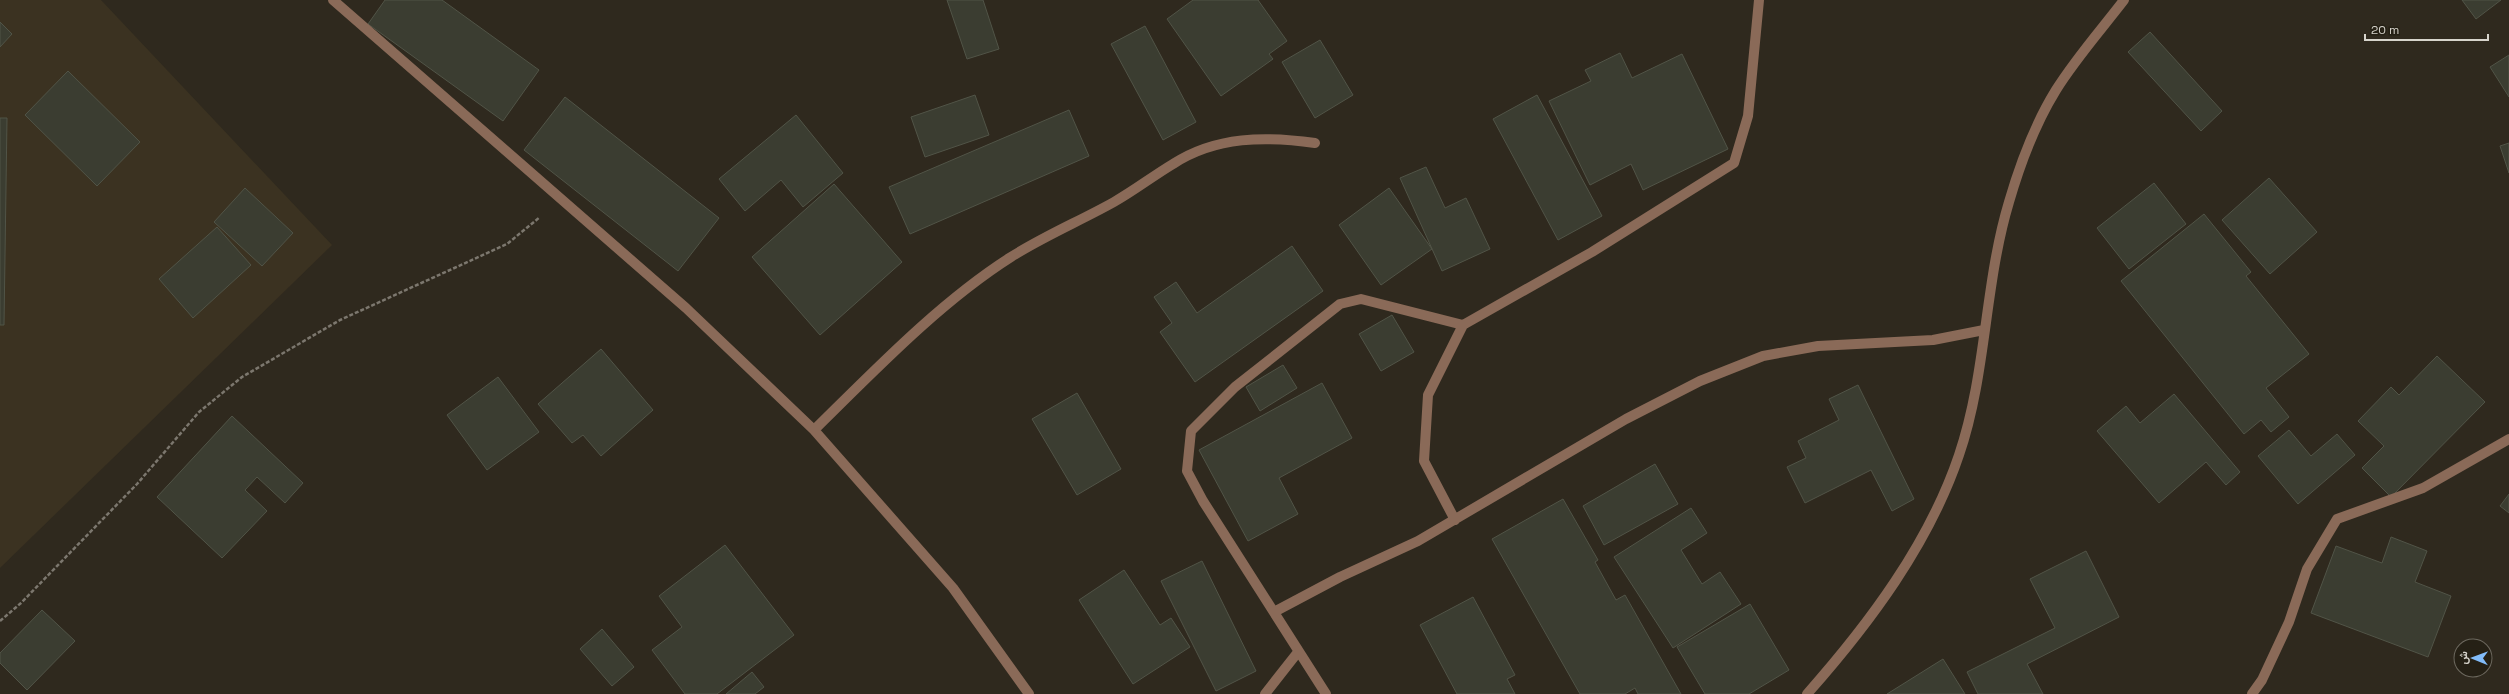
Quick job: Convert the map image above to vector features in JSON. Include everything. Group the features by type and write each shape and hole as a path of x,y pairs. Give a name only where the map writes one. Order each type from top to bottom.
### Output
{"street":[{"path":"333,0 686,308 814,430 953,588 1029,694"},
{"path":"1455,520 1424,461 1428,394 1463,325 1592,252 1734,163 1748,116 1759,0"},
{"path":"1807,694 1833,664 1890,588 1934,515 1959,455 1975,396 1983,356 1984,330 2009,203 2030,143 2055,92 2124,0"},
{"path":"814,430 895,352 969,288 1010,257 1115,202 1174,163 1213,145 1234,140 1260,138 1315,143"},
{"path":"1326,694 1203,501 1187,471 1191,431 1235,387 1340,304 1361,299 1463,325"},
{"path":"1274,612 1340,577 1418,542 1626,419 1700,381 1763,356 1818,346 1933,340 1984,330"},
{"path":"2252,694 2262,680 2290,622 2307,569 2337,520 2423,488 2509,439"},
{"path":"1265,694 1298,652"}],"path":[{"path":"0,621 21,603 137,484 199,412 242,377 340,320 507,244 562,199"}],"shaded area":[{"path":"0,0 101,0 332,245 0,568"}],"building":[{"path":"385,0 442,0 539,70 503,121 368,24"},
{"path":"947,0 983,0 999,49 967,59"},
{"path":"1193,0 1258,0 1287,41 1269,54 1273,59 1221,96 1167,19"},
{"path":"2462,0 2501,0 2476,19"},
{"path":"0,22 12,34 0,47"},
{"path":"1145,26 1196,122 1163,140 1111,44"},
{"path":"2150,32 2222,111 2201,131 2128,52"},
{"path":"1320,40 1353,95 1315,118 1282,62"},
{"path":"1620,53 1632,78 1682,54 1728,149 1643,190 1631,164 1590,185 1549,101 1591,81 1585,70"},
{"path":"2509,55 2509,97 2490,67"},
{"path":"68,71 140,142 97,186 25,115"},
{"path":"975,95 989,135 925,157 911,117"},
{"path":"1537,95 1602,216 1558,240 1493,119"},
{"path":"565,97 719,218 678,271 524,150"},
{"path":"1069,110 1089,156 910,234 889,187"},
{"path":"796,115 843,173 803,207 781,180 745,211 719,179"},
{"path":"0,118 7,118 4,325 0,325"},
{"path":"2509,143 2509,173 2500,146"},
{"path":"1426,167 1445,208 1466,198 1490,249 1442,271 1400,178"},
{"path":"2269,178 2317,232 2270,274 2222,220"},
{"path":"2154,183 2186,224 2129,269 2097,228"},
{"path":"834,184 902,262 820,335 752,257"},
{"path":"245,188 293,233 262,266 214,222"},
{"path":"1389,188 1432,249 1381,285 1339,225"},
{"path":"2204,214 2251,272 2246,276 2309,354 2266,388 2289,417 2271,432 2261,420 2244,434 2121,281"},
{"path":"217,227 251,265 193,318 159,279"},
{"path":"1292,246 1323,291 1195,382 1160,332 1172,323 1154,297 1176,282 1197,313"},
{"path":"1392,315 1414,352 1381,371 1359,334"},
{"path":"601,349 653,410 601,456 583,435 572,443 538,404"},
{"path":"2437,356 2485,402 2391,497 2362,468 2384,446 2358,421 2391,387 2399,395"},
{"path":"1283,365 1297,388 1260,411 1246,387"},
{"path":"498,377 539,432 487,470 447,415"},
{"path":"1322,383 1352,438 1279,478 1298,514 1248,541 1199,450"},
{"path":"1858,385 1914,499 1892,511 1871,470 1805,503 1787,467 1806,458 1798,441 1839,420 1829,399"},
{"path":"1077,393 1121,469 1077,495 1032,419"},
{"path":"2174,394 2240,472 2226,485 2206,462 2159,503 2097,431 2126,406 2140,423"},
{"path":"232,416 303,483 285,503 257,477 245,490 267,511 222,558 157,497"},
{"path":"2289,430 2311,456 2337,434 2355,455 2298,504 2258,456"},
{"path":"1655,464 1678,504 1604,545 1583,506"},
{"path":"2509,494 2509,513 2500,506"},
{"path":"1563,499 1598,560 1595,562 1616,600 1625,595 1681,694 1638,694 1635,688 1625,694 1580,694 1492,539"},
{"path":"1691,508 1707,533 1681,550 1702,584 1720,572 1741,604 1673,648 1614,557"},
{"path":"2391,537 2427,551 2415,582 2451,596 2428,657 2311,613 2336,546 2382,563"},
{"path":"725,545 794,635 717,694 685,694 652,650 682,627 659,596"},
{"path":"2086,551 2119,617 2027,664 2043,694 1978,694 1967,672 2055,628 2030,579"},
{"path":"1202,561 1256,671 1216,691 1161,581"},
{"path":"1124,570 1160,625 1171,618 1190,647 1133,684 1079,600"},
{"path":"1473,597 1515,675 1507,679 1515,694 1457,694 1420,625"},
{"path":"1750,604 1789,670 1749,694 1705,694 1677,647"},
{"path":"42,610 75,641 27,690 0,663 0,653"},
{"path":"602,629 634,667 612,686 580,649"},
{"path":"1943,659 1965,694 1887,694"},
{"path":"752,672 764,687 755,694 726,694"}]}
